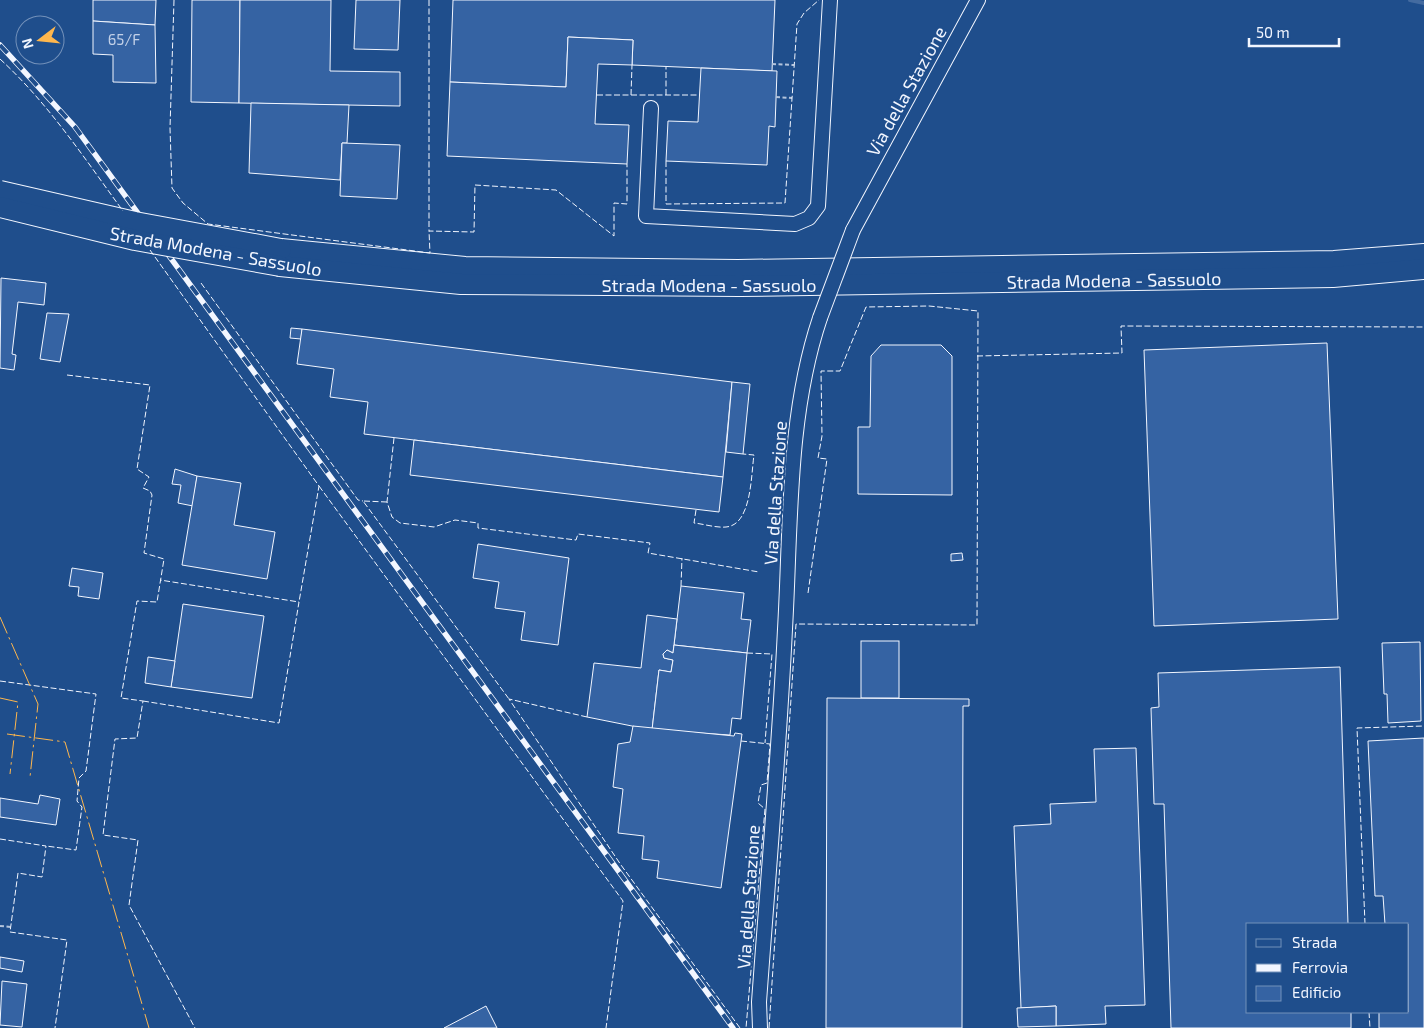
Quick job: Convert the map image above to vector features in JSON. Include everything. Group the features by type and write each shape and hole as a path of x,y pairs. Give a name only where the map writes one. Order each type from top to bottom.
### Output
{"highway":[{"name":"Strada Modena - Sassuolo","path":"0,191 281,257 465,267 738,270 1334,262 1424,254"},
{"name":"Strada Modena - Sassuolo","path":"0,207 135,240 281,257 461,284 730,286 1333,277 1424,269"}],"street":[{"path":"650,108 646,216 795,224 809,218 818,206 830,0"},
{"name":"Via della Stazione","path":"760,1028 759,1002 783,672 795,454 801,399 820,318 853,230 978,0"}],"path":[{"path":"772,64 794,65"},
{"path":"776,97 792,98"},
{"path":"0,926 11,928"}],"building":[{"path":"93,0 156,0 155,25 93,21"},
{"path":"192,0 240,0 239,103 191,102"},
{"path":"240,0 331,0 330,71 400,72 400,106 239,103"},
{"path":"356,0 400,0 398,50 354,49"},
{"path":"453,0 775,0 772,71 632,65 633,40 568,37 566,87 450,82"},
{"path":"93,21 155,25 156,83 113,82 113,55 93,54"},
{"path":"568,37 633,40 632,65 598,64 595,124 629,125 627,164 447,156 450,82 566,87"},
{"path":"701,68 777,71 775,127 769,126 767,165 666,161 668,121 698,122"},
{"path":"251,103 349,105 347,143 342,143 340,180 249,173"},
{"path":"342,143 400,145 397,199 340,196"},
{"path":"1,278 46,283 44,305 18,302 12,354 16,355 14,370 0,368"},
{"path":"47,313 69,314 60,362 40,359"},
{"path":"291,328 302,329 301,339 290,338"},
{"path":"302,329 732,382 723,477 364,434 368,402 330,397 334,369 297,364"},
{"path":"1327,343 1338,619 1154,626 1144,350"},
{"path":"881,345 941,345 952,356 952,495 858,494 858,427 870,427 871,356"},
{"path":"732,382 750,384 743,454 726,452"},
{"path":"414,440 723,477 719,512 410,475"},
{"path":"175,469 197,476 193,506 178,503 181,485 172,484"},
{"path":"197,476 241,483 234,525 275,532 267,579 182,565"},
{"path":"478,544 569,558 558,645 521,640 525,612 495,608 499,582 473,578"},
{"path":"962,553 963,560 951,561 951,554"},
{"path":"72,568 103,573 99,599 78,596 79,587 69,586"},
{"path":"681,586 744,593 741,619 751,620 747,653 674,645"},
{"path":"183,604 264,616 252,698 171,687"},
{"path":"647,615 677,619 673,653 667,650 663,654 664,658 673,660 671,672 659,670 652,730 587,717 594,663 641,668"},
{"path":"861,641 899,641 899,698 861,698"},
{"path":"1420,642 1421,721 1388,723 1387,694 1384,694 1382,643"},
{"path":"674,645 747,653 741,719 732,718 730,735 652,730 659,670 671,672 673,660 664,658 663,654 667,650 673,653"},
{"path":"148,657 175,661 171,687 145,683"},
{"path":"1340,667 1348,923 1246,923 1246,1013 1351,1013 1351,1028 1171,1028 1164,804 1154,804 1151,708 1159,707 1158,673"},
{"path":"827,698 969,699 969,706 963,706 962,1028 826,1028"},
{"path":"633,726 734,736 735,733 742,734 721,888 657,878 659,861 642,859 644,836 618,833 623,789 613,787 618,744 630,742"},
{"path":"1424,738 1424,1028 1379,1028 1379,1013 1409,1013 1409,923 1385,923 1383,896 1375,896 1368,741"},
{"path":"1136,748 1145,1005 1105,1006 1106,1024 1056,1026 1056,1006 1021,1008 1014,826 1051,824 1050,804 1096,802 1094,749"},
{"path":"40,795 60,799 56,825 0,817 0,798 38,804"},
{"path":"0,957 24,961 22,972 0,968"},
{"path":"2,981 27,984 22,1027 0,1025"},
{"path":"486,1006 497,1028 444,1028"},
{"path":"1056,1006 1056,1026 1018,1027 1017,1008"}],"waterway":[{"path":"1410,0 1424,3"}],"railway":[{"path":"0,45 75,127 733,1028"}],"fence":[{"path":"174,0 170,128 172,188 183,203 208,224 430,253 429,231"},
{"path":"429,0 429,231 474,232 475,185 556,190 614,236 614,203 627,204 627,164"},
{"path":"666,161 666,204 785,203 797,24 804,13 819,0"},
{"path":"0,59 18,76 50,113 123,211"},
{"path":"631,95 632,65"},
{"path":"666,67 666,95"},
{"path":"597,95 699,95"},
{"path":"150,250 319,486 299,602"},
{"path":"201,283 358,500 363,501"},
{"path":"769,1028 796,624 977,625 978,311 929,306 866,307 840,371 821,371 822,436 818,458 827,459 808,593"},
{"path":"977,356 1122,353 1121,326 1424,327"},
{"path":"67,375 150,385 137,469 149,477 143,488 150,491 152,495 144,553 164,559 157,602 137,601 121,698 143,701 137,738 115,739 103,835 138,840 129,905 195,1028"},
{"path":"394,438 387,502 392,517 400,523 434,527 455,520 478,523 478,528 576,540 578,534 650,543 648,553 759,572"},
{"path":"696,510 694,523 710,526 726,527 735,524 741,518 749,497 754,455 743,454"},
{"path":"319,486 623,901 606,1028"},
{"path":"387,502 363,501 509,699"},
{"path":"681,586 682,558"},
{"path":"143,701 279,723 299,602 160,580"},
{"path":"747,653 772,654 765,743"},
{"path":"0,681 96,694 86,771 79,778 77,801 82,807 76,850 46,846"},
{"path":"587,717 509,699 621,865 740,1028"},
{"path":"1365,923 1357,728 1424,726"},
{"path":"741,741 770,744 767,783 761,785 758,803 765,809 746,1028"},
{"path":"0,839 46,846 42,877 18,873 10,932 67,940 55,1028"},
{"path":"1369,1013 1370,1028"}],"power":[{"path":"0,617 38,704 30,777"},
{"path":"0,698 18,702 10,774"},
{"path":"7,734 65,742 149,1028"}]}
